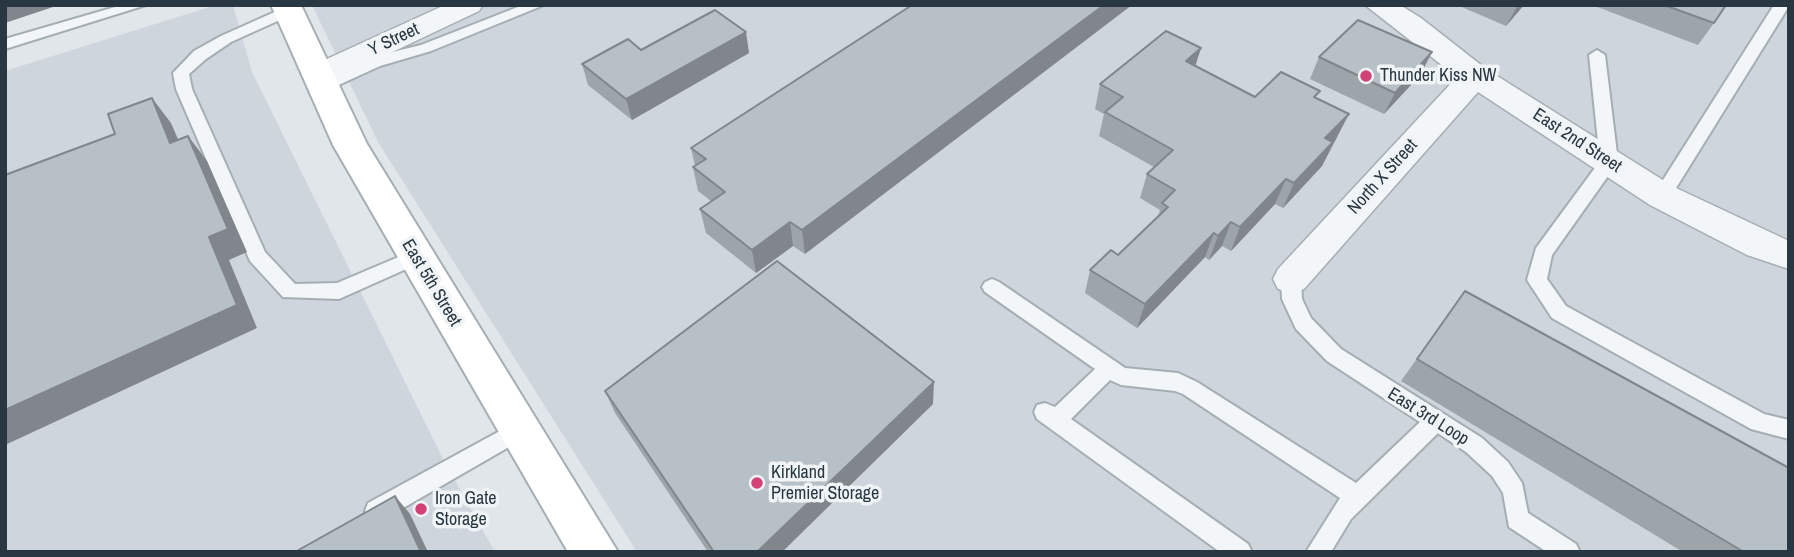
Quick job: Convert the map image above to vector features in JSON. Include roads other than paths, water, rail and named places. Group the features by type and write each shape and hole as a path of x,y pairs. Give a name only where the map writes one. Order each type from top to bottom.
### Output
{"street":[{"name":"Y Street","path":"321,80 469,5"},
{"name":"East 2nd Street","path":"1379,5 1411,24 1475,76 1661,196 1760,245 1789,255"},
{"name":"East 5th Street","path":"287,8 350,145 594,552"},
{"name":"North X Street","path":"1291,279 1475,76"}],"lane":[{"path":"5,44 139,5"},
{"path":"321,80 426,48 537,5"},
{"path":"1661,196 1782,5"},
{"path":"287,8 226,39 200,55 181,73 184,89 257,256 290,292 339,291 415,257"},
{"path":"1597,55 1609,162 1544,253 1537,280 1559,312 1759,422 1789,430"},
{"name":"East 3rd Loop","path":"1291,279 1292,299 1303,323 1334,355 1474,444 1500,469 1514,491 1517,519 1568,552"},
{"path":"992,287 1121,376 1178,382 1190,388 1359,498"},
{"path":"1109,368 1051,416 1240,552"},
{"path":"1318,552 1343,511 1436,421"},
{"path":"354,524 520,429"}],"place":[{"name":"Thunder Kiss NW","path":"1366,76"},
{"name":"Kirkland Premier Storage","path":"757,483"},
{"name":"Iron Gate Storage","path":"421,509"}]}
